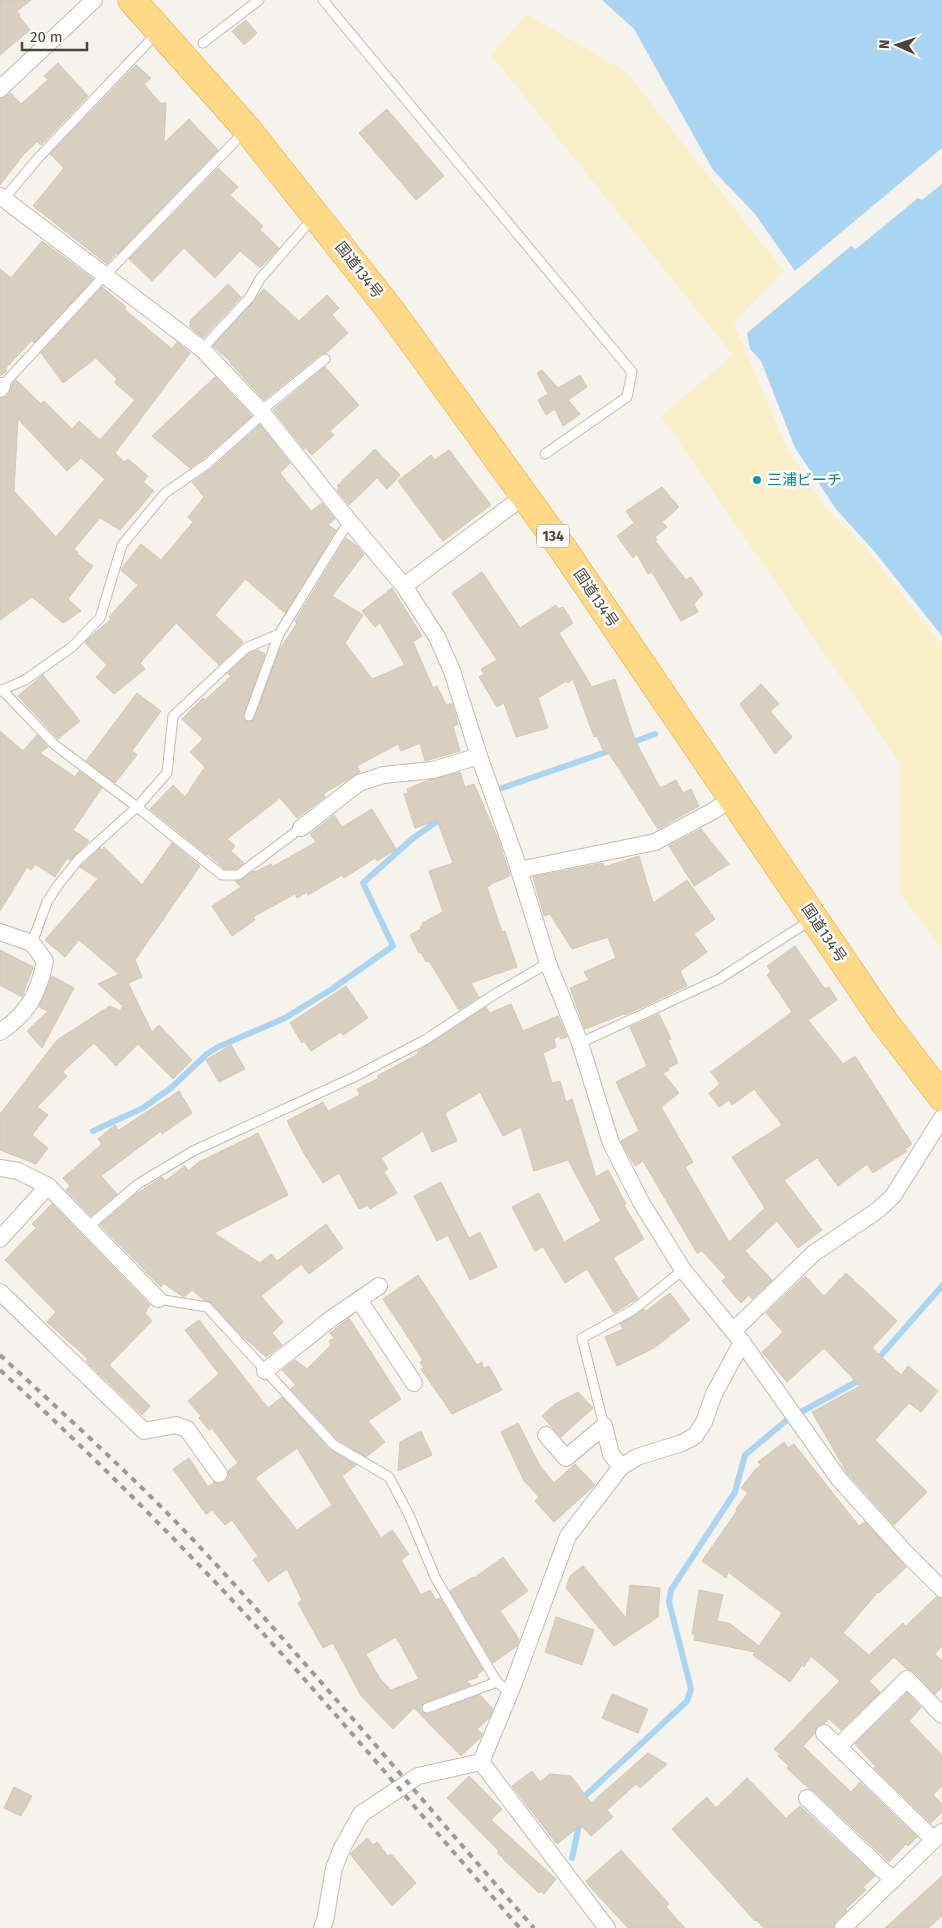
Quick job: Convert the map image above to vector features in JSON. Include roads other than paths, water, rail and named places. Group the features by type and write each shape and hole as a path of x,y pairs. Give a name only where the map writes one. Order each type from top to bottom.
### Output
{"highway":[{"name":"国道134号","path":"132,0 247,129 391,311 565,552 885,1023 942,1097"}],"street":[{"path":"0,89 94,0"},
{"path":"1,199 202,349 262,412 349,521 404,586 437,637 452,671 548,963 580,1043 611,1143 640,1202 683,1270 737,1336 839,1478 903,1550 942,1589"},
{"path":"404,586 524,496"},
{"path":"301,828 359,783 383,775 433,770 479,756"},
{"path":"519,870 655,842 731,799"},
{"path":"0,932 32,943 45,961 42,976 29,1007 0,1032"},
{"path":"481,1762 510,1693 568,1536 621,1467 637,1457 682,1443 695,1436 704,1422 737,1336 814,1253 878,1210 893,1196 942,1118"},
{"path":"0,1168 18,1171 48,1186 158,1299"},
{"path":"0,1239 48,1186"},
{"path":"265,1372 332,1318 379,1286"},
{"path":"0,1292 144,1431 176,1425 187,1429 219,1474"},
{"path":"359,1300 414,1383"},
{"path":"546,1435 566,1458 604,1426 611,1454 621,1467"},
{"path":"839,1746 907,1680 942,1715"},
{"path":"824,1733 938,1835 843,1928"},
{"path":"322,1928 325,1921 334,1868 342,1848 361,1814 418,1776 481,1762"},
{"path":"481,1762 607,1928"},
{"path":"807,1798 894,1880"}],"lane":[{"path":"203,43 259,0"},
{"path":"323,0 632,372 627,397 545,454"},
{"path":"1,199 160,30"},
{"path":"1,387 104,276 247,129"},
{"path":"202,349 250,297 260,279 316,214"},
{"path":"301,828 238,875 229,876 222,874 55,745 1,691 25,680 72,648 100,618 122,544 165,493 207,464 262,412 325,359"},
{"path":"249,716 279,634 349,521"},
{"path":"32,943 48,902 58,885 79,859 137,808 167,773 173,716 246,648 279,634"},
{"path":"580,1043 719,979 814,919"},
{"path":"88,1227 138,1184 193,1151 352,1078 425,1040 494,994 548,963"},
{"path":"604,1426 582,1338 633,1310 683,1270"},
{"path":"158,1299 208,1307 265,1372 334,1445 389,1477 409,1515 436,1579 497,1682 510,1693"},
{"path":"427,1708 497,1682"}],"water":[{"path":"602,0 942,0 942,148 795,271 755,214 713,170 634,29"},
{"path":"942,184 942,636 874,551 836,509 795,448 761,361 750,349 747,333 851,246 856,249 918,198 922,200"}],"waterway":[{"path":"628,744 655,734"},
{"path":"502,788 612,750"},
{"path":"93,1131 143,1108 172,1087 207,1054 218,1047 285,1018 332,989 393,946 363,883 412,839 443,817"},
{"path":"876,1361 942,1286"},
{"path":"583,1803 585,1796 687,1701 691,1689 669,1602 671,1590 735,1492 745,1455 788,1419 861,1378"},
{"path":"572,1858 580,1821"}],"railway":[{"path":"0,1355 126,1472 199,1546 326,1688 534,1928"},
{"path":"0,1370 108,1473 247,1616 520,1928"}],"place":[{"name":"三浦ビーチ","path":"757,480"}]}
